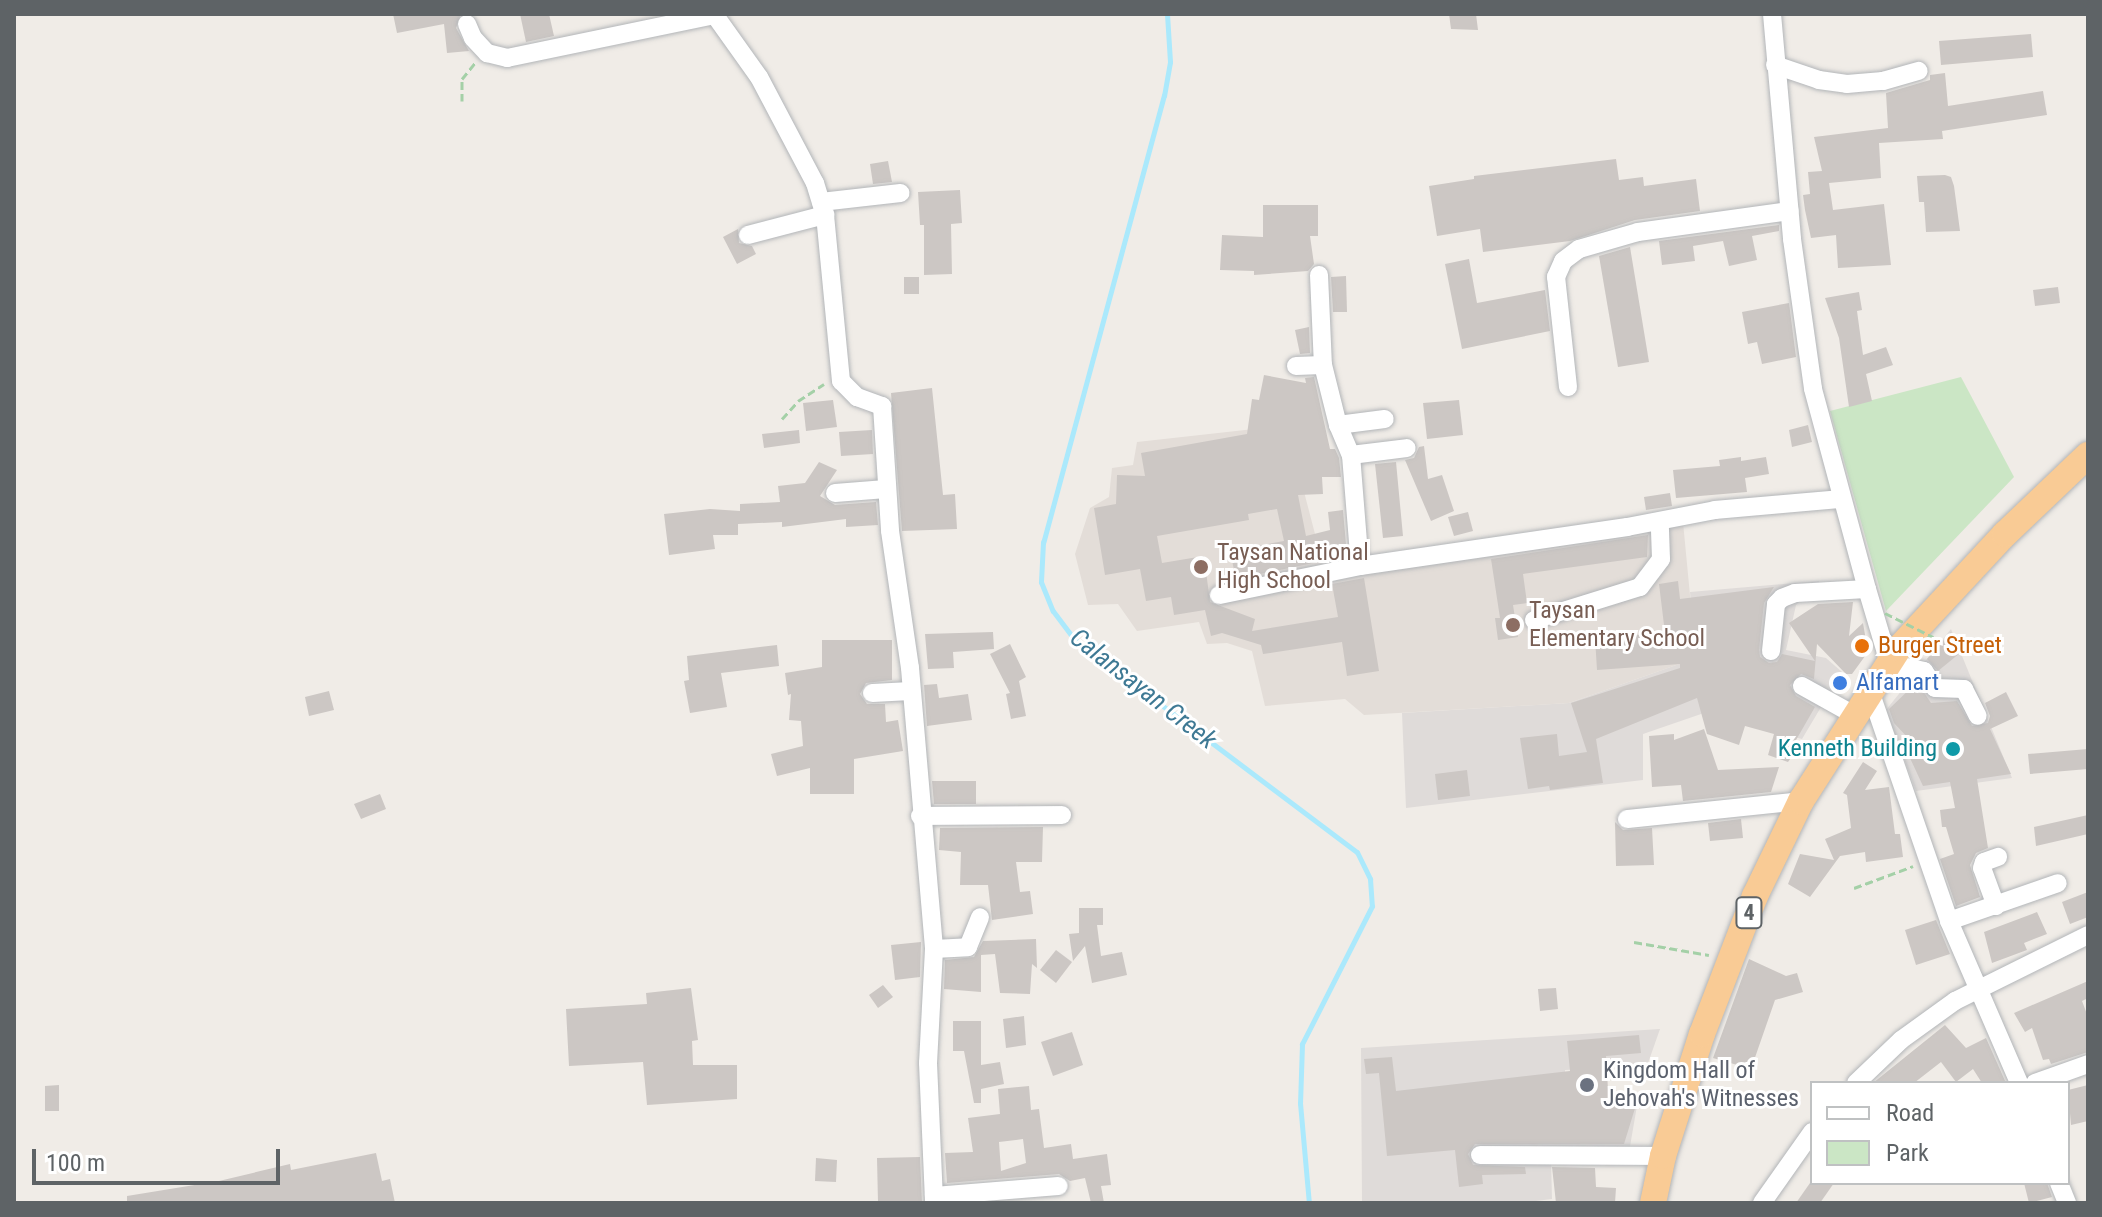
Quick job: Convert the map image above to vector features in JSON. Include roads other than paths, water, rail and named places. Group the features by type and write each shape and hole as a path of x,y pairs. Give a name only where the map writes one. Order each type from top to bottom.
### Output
{"highway":[{"name":"4","path":"1653,1203 1663,1156 1731,959 1755,896 1801,801 1889,663 2005,534 2088,455"}],"street":[{"path":"1772,14 1790,211 1813,389 1867,589 1889,663 1924,671 1935,688 1964,689 1978,716"},
{"path":"467,24 473,38 487,53 507,58 714,15 759,77 790,130 823,208 840,372 847,390 882,406 886,489 911,691 934,949 928,1063 934,1200 1059,1186"},
{"path":"1775,65 1819,80 1847,84 1883,81 1919,71"},
{"path":"748,235 823,208 900,193"},
{"path":"1568,387 1556,277 1563,261 1579,249 1638,232 1790,211"},
{"path":"1319,275 1323,365 1338,425 1351,455 1360,566"},
{"path":"1296,366 1323,365"},
{"path":"1338,425 1385,419"},
{"path":"1351,455 1407,448"},
{"path":"835,493 886,489"},
{"path":"1219,595 1360,566 1660,522 1715,510 1842,499"},
{"path":"1534,620 1640,587 1661,559 1660,522"},
{"path":"1771,651 1776,604 1782,598 1795,593 1867,589"},
{"path":"1802,686 1854,715"},
{"path":"872,693 911,691"},
{"path":"1870,691 1949,921 1975,988 2018,1081"},
{"path":"1627,819 1801,801"},
{"path":"920,816 1062,815"},
{"path":"1996,906 1982,868 1984,862 1998,857"},
{"path":"1949,921 2058,883"},
{"path":"934,949 968,947 980,917"},
{"path":"1858,1081 1901,1040 1975,988 2088,935"},
{"path":"2041,1081 2088,1064"},
{"path":"1762,1203 1810,1135"},
{"path":"1480,1155 1663,1156"}],"waterway":[{"name":"Calansayan Creek","path":"1167,14 1170,62 1164,95 1043,542 1041,582 1053,611 1074,639 1357,852 1370,879 1372,906 1302,1044 1300,1103 1309,1203"}],"place":[{"name":"Taysan National High School","path":"1201,567"},
{"name":"Taysan Elementary School","path":"1513,625"},
{"name":"Burger Street","path":"1862,646"},
{"name":"Alfamart","path":"1840,683"},
{"name":"Kenneth Building","path":"1953,749"},
{"name":"Kingdom Hall of Jehovah's Witnesses","path":"1587,1085"}]}
